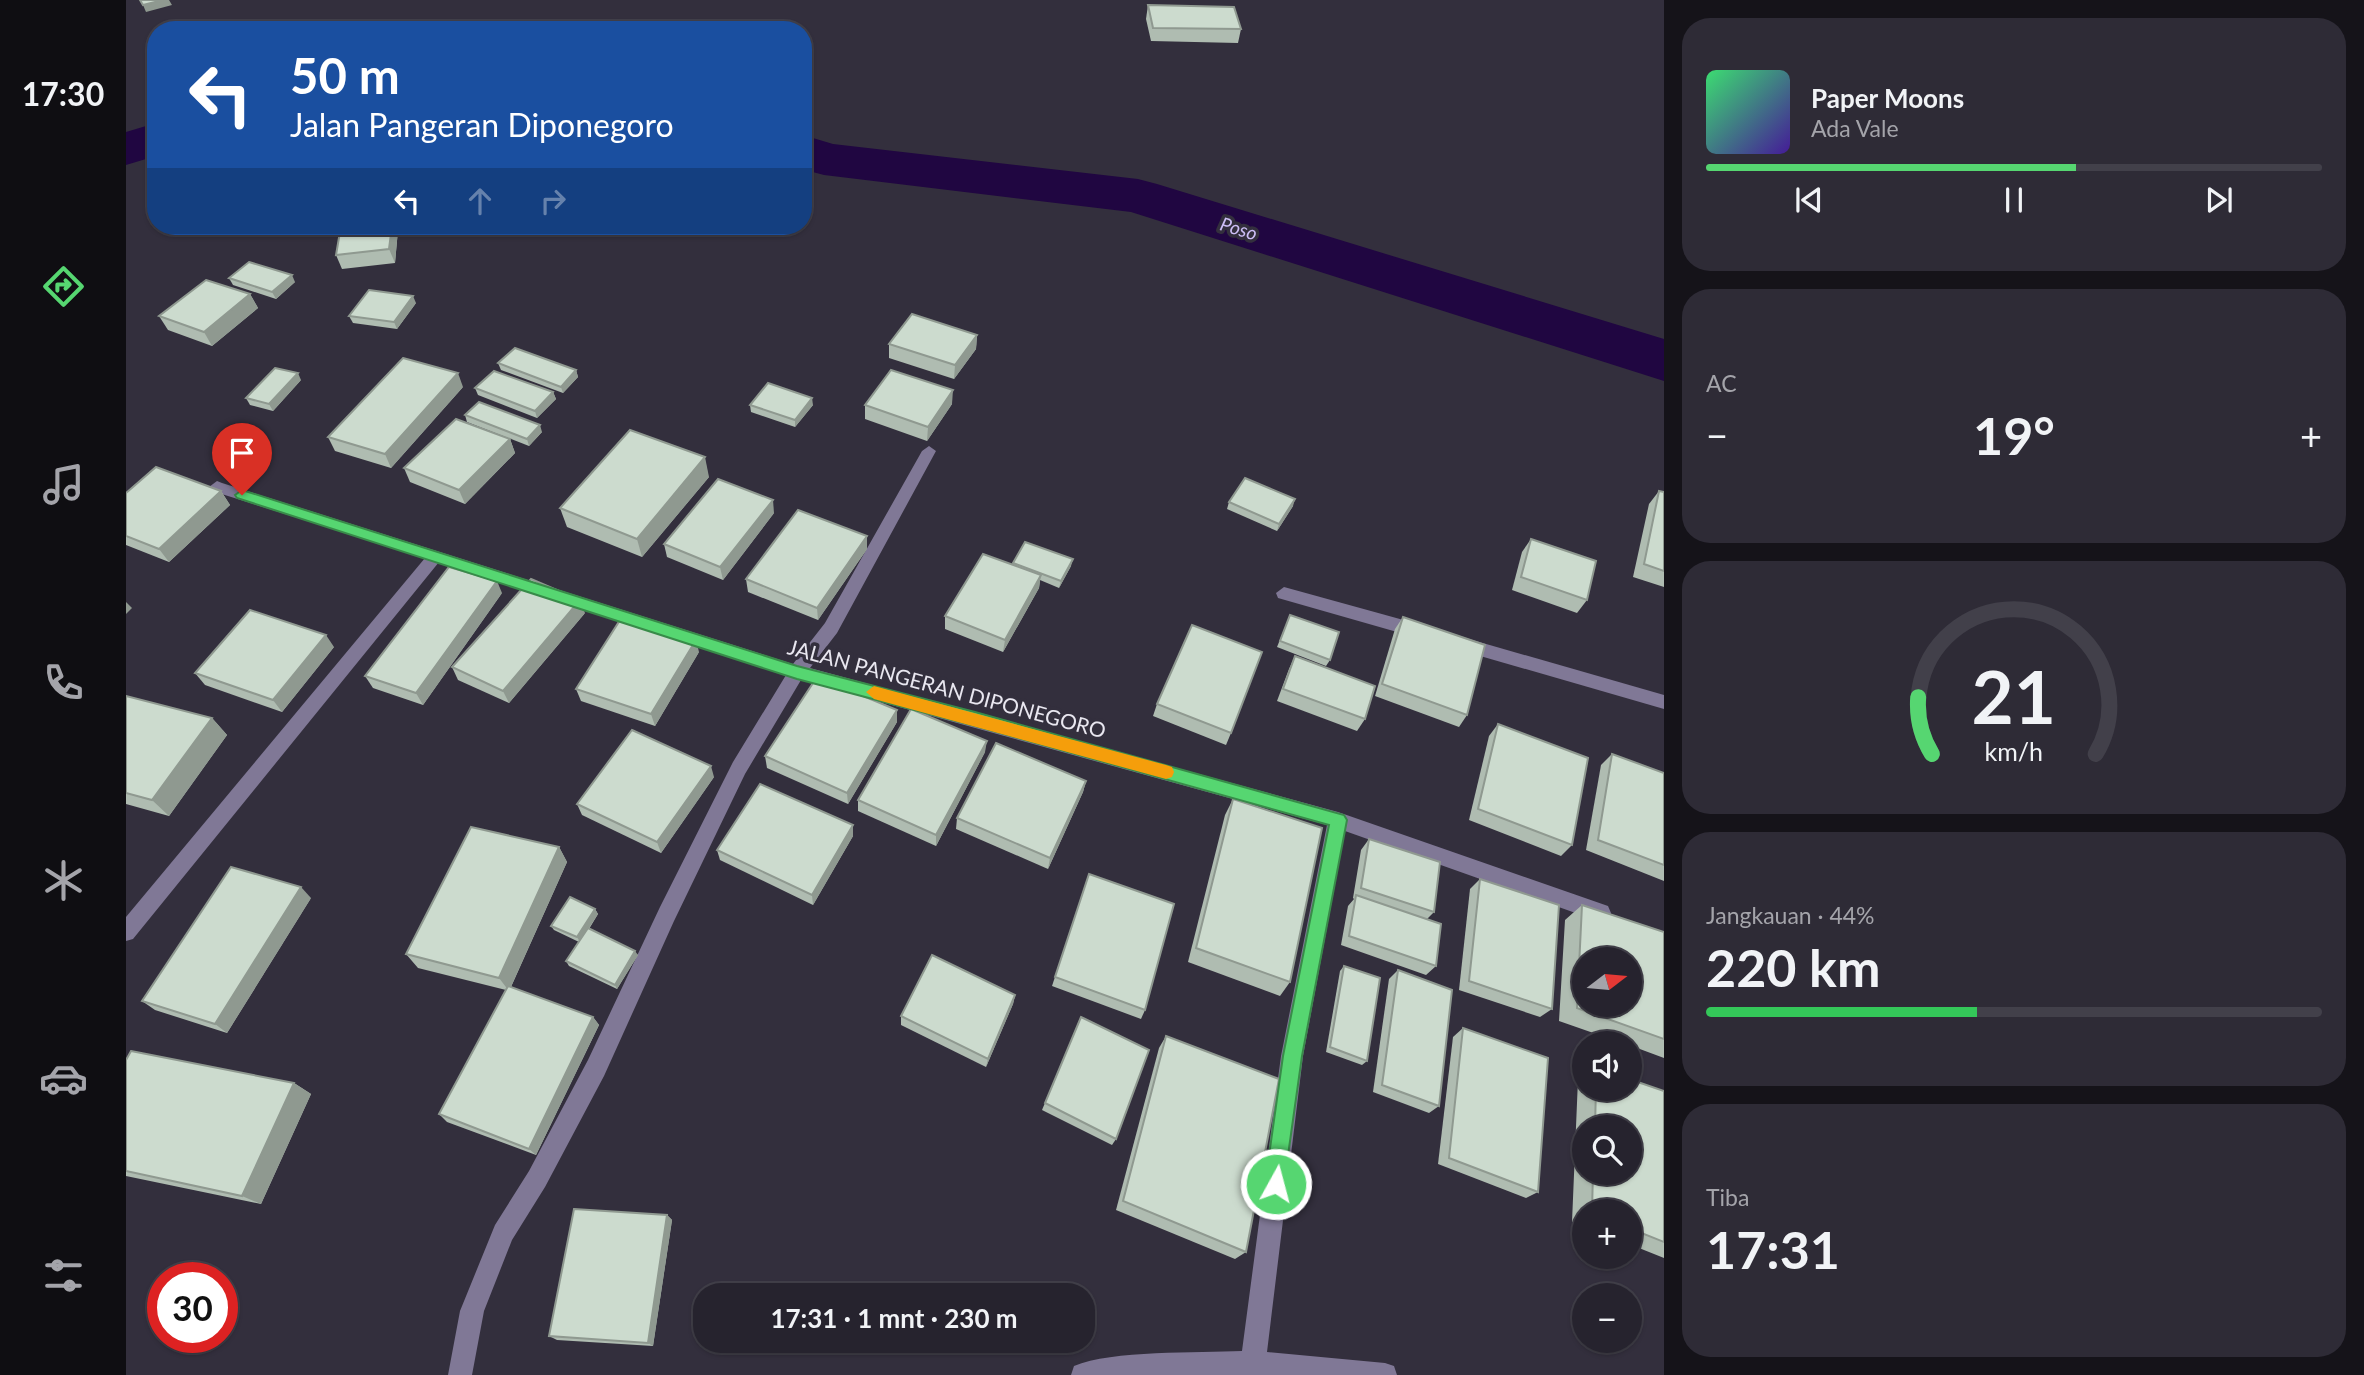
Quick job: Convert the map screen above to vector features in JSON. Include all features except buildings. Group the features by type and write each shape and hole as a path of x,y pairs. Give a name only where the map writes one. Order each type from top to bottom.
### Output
{"street":[{"path":"460,1375 472,1311 503,1234 537,1179 596,1068 738,768 797,672 831,628 929,451"},
{"name":"JALAN PANGERAN DIPONEGORO","path":"217,487 797,672 1338,820 1620,919"},
{"path":"126,932 436,555"},
{"path":"1284,593 1664,702"},
{"path":"1252,1363 1292,1056 1338,820"},
{"path":"1083,1375 1252,1363 1385,1375"}],"waterway":[{"name":"Poso","path":"126,149 147,142"},
{"name":"Poso","path":"812,154 824,159 1138,196 1664,360"}],"slow traffic":[{"path":"874,692 1166,772"}],"route":[{"path":"242,495 797,672 1338,820 1292,1056 1276,1184"}]}
